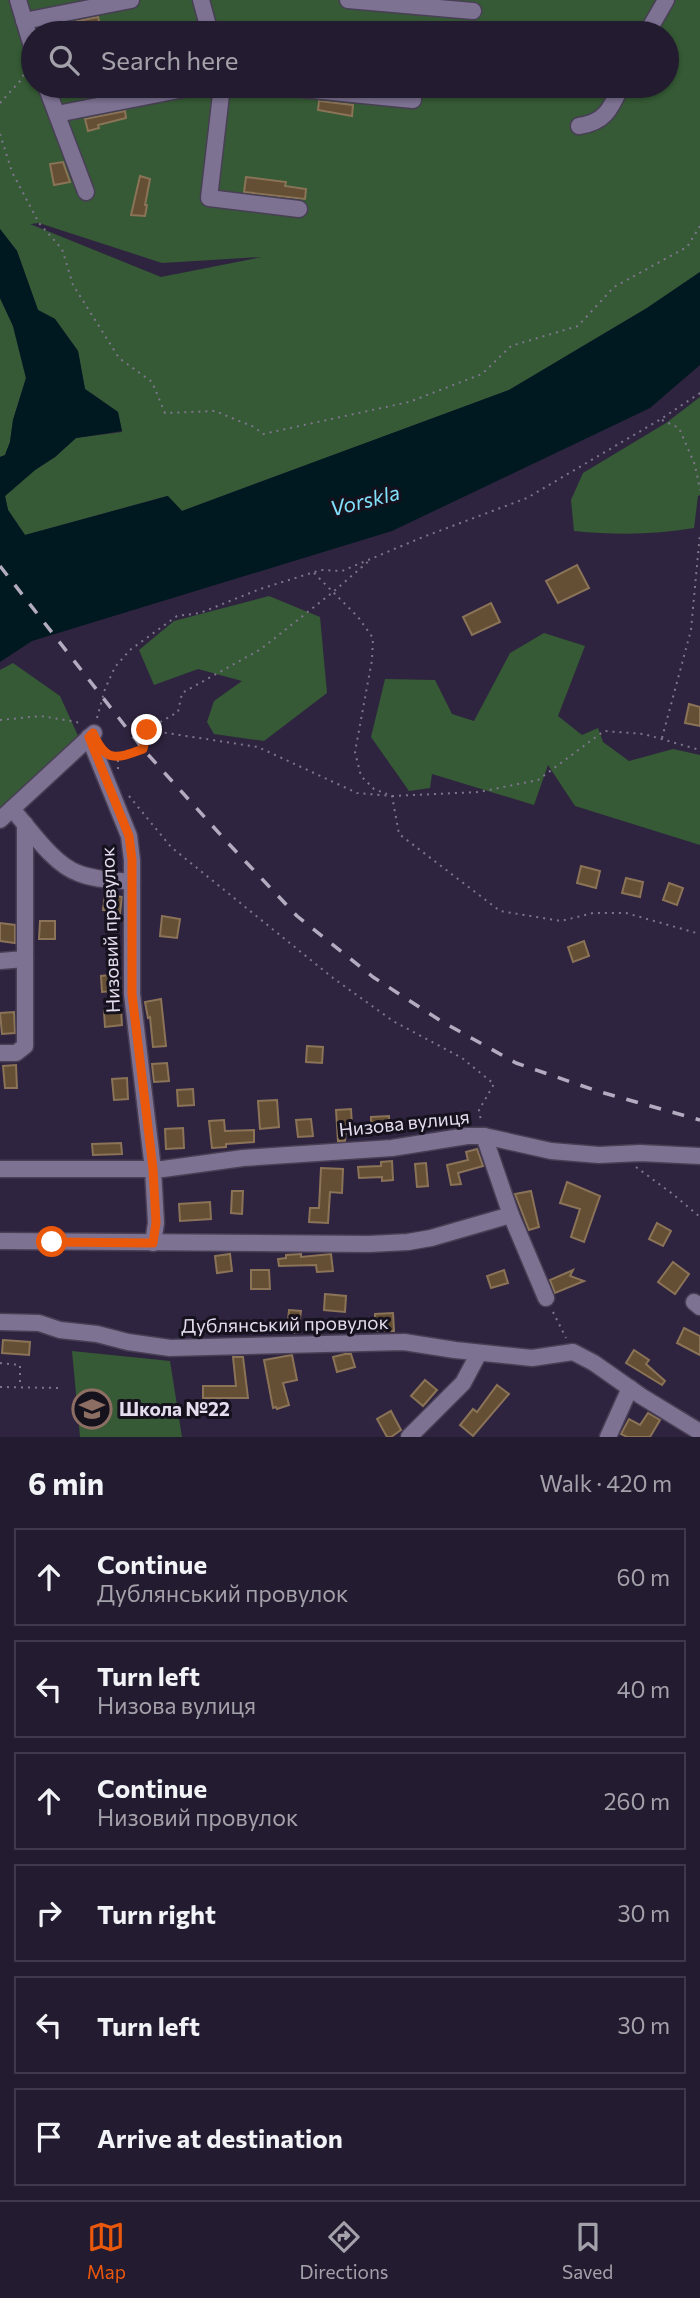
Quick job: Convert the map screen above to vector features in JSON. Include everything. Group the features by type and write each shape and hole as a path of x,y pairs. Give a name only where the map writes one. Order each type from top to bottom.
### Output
{"street":[{"path":"18,0 24,21 131,0"},
{"path":"201,0 207,21"},
{"path":"348,0 473,11"},
{"path":"654,21 666,0"},
{"path":"51,98 86,192"},
{"path":"57,114 138,98"},
{"path":"221,98 209,198 299,209"},
{"path":"393,98 413,100"},
{"path":"579,126 592,124 609,112 615,98"},
{"path":"91,735 6,815 25,824 70,870 90,877 132,882"},
{"name":"Низовий провулок","path":"91,735 129,836 132,882 132,994 153,1169"},
{"path":"0,1053 16,1053 25,1046 25,824"},
{"path":"0,961 25,959"},
{"name":"Низова вулиця","path":"0,1169 153,1169 301,1153 392,1148 467,1136 484,1136 551,1151 599,1155 640,1153 700,1156"},
{"path":"484,1136 511,1214 546,1298"},
{"path":"153,1169 156,1223 153,1243"},
{"path":"0,1241 408,1242 464,1230 511,1214"},
{"name":"Дублянський провулок","path":"0,1322 39,1323 60,1330 170,1348 404,1342 532,1358 573,1352"},
{"path":"573,1352 700,1432"},
{"path":"409,1437 463,1383 479,1353"},
{"path":"608,1437 629,1388"}],"path":[{"path":"0,103 21,79"},
{"path":"0,134 12,172 39,223 62,249 73,285 119,358 152,383 165,413 215,411 254,427 263,435 409,402 482,374 512,346 578,326 614,288 687,247 700,226"},
{"path":"0,720 40,716 77,722 91,735 105,689 115,667 130,650 177,616 200,613 260,589 321,570 342,571 527,498 700,393"},
{"path":"661,419 679,428 695,465 700,490"},
{"path":"661,739 691,630 700,533"},
{"path":"107,754 118,758 143,749 147,730 178,712 182,693 261,649 333,593 372,558"},
{"path":"313,573 358,617 373,638 372,660 355,752 361,776 374,789 392,796"},
{"path":"147,730 258,747 357,793 392,796 479,792 538,780 604,731 644,734 700,750"},
{"path":"118,758 118,774"},
{"path":"129,796 171,847 333,978 393,1021 462,1058 494,1084 479,1110 484,1136"},
{"path":"392,796 399,834 500,911 561,920 593,913 625,913 700,934"},
{"path":"618,1154 700,1217"},
{"path":"546,1298 573,1352"},
{"path":"0,1363 20,1365 20,1383"},
{"path":"0,1387 60,1388"}],"green space":[{"path":"0,0 700,0 700,272 647,308 509,390 182,511 167,496 25,535 8,510 5,496 76,438 122,432 118,412 85,389 78,351 55,319 38,310 17,251 0,229","holes":["39,223 162,263 262,257 161,277 30,224"]},
{"path":"0,298 13,326 26,378 13,420 10,442 5,455 0,457"},
{"path":"700,397 700,495 694,528 634,534 574,531 571,500 583,473 666,423"},
{"path":"269,596 320,617 327,693 264,741 214,734 207,722 214,701 242,681 198,669 154,685 139,650 174,621"},
{"path":"544,633 585,646 558,716 582,735 598,728 603,742 629,761 673,749 700,755 700,845 575,806 548,765 534,805 432,774 430,788 409,791 371,737 385,679 435,680 452,714 474,721 510,653"},
{"path":"13,663 60,696 79,738 0,812 0,670"},
{"path":"72,1351 170,1361 182,1437 80,1437"}],"water":[{"name":"Vorskla","path":"0,229 17,251 38,310 55,319 78,351 85,389 118,412 122,431 76,438 5,496 8,510 25,535 168,496 182,511 509,390 647,308 700,272 700,365 650,408 392,531 32,641 0,662 0,457 5,455 10,442 13,420 26,378 13,326 0,298"}],"building":[{"path":"98,17 99,21 78,21"},
{"path":"319,101 353,105 352,116 318,110"},
{"path":"125,111 126,118 98,125 99,128 88,131 85,119"},
{"path":"63,162 70,182 54,185 50,164"},
{"path":"140,176 150,179 145,216 131,215"},
{"path":"246,177 286,182 285,186 306,189 305,199 244,192"},
{"path":"577,565 589,588 558,603 546,581"},
{"path":"491,603 500,622 472,635 463,617"},
{"path":"689,704 700,707 700,726 685,723"},
{"path":"581,866 600,871 596,888 577,883"},
{"path":"626,878 643,882 640,897 622,893"},
{"path":"669,883 683,888 677,905 663,900"},
{"path":"105,895 122,897 120,913 103,910"},
{"path":"162,916 180,919 177,938 160,936"},
{"path":"40,921 55,921 55,939 39,939"},
{"path":"0,923 15,925 15,943 0,941"},
{"path":"584,941 589,956 573,962 568,947"},
{"path":"119,974 121,990 102,992 101,976"},
{"path":"161,999 166,1046 153,1047 150,1017 148,1018 145,1002"},
{"path":"121,1009 122,1025 105,1027 104,1011"},
{"path":"14,1012 15,1033 2,1034 0,1013"},
{"path":"307,1046 323,1047 322,1063 306,1062"},
{"path":"167,1063 169,1081 154,1082 152,1064"},
{"path":"16,1065 17,1088 5,1088 3,1066"},
{"path":"127,1078 128,1099 114,1100 112,1079"},
{"path":"193,1089 194,1105 178,1106 177,1090"},
{"path":"277,1100 279,1127 260,1129 258,1101"},
{"path":"351,1109 352,1126 346,1126 345,1141 338,1141 336,1110"},
{"path":"389,1116 389,1132 371,1132 371,1117"},
{"path":"311,1119 313,1136 298,1137 296,1120"},
{"path":"224,1120 225,1131 254,1130 254,1142 212,1148 209,1121"},
{"path":"183,1128 184,1148 166,1149 165,1129"},
{"path":"121,1143 122,1154 93,1155 92,1144"},
{"path":"477,1149 483,1166 458,1173 461,1184 451,1185 447,1165 468,1160 466,1152"},
{"path":"392,1161 393,1180 382,1181 382,1177 359,1178 358,1167 381,1166 381,1162"},
{"path":"426,1163 428,1186 417,1187 415,1164"},
{"path":"321,1168 343,1169 342,1193 330,1192 328,1223 309,1222 310,1208 319,1208"},
{"path":"567,1182 600,1196 584,1242 571,1237 580,1209 560,1203"},
{"path":"232,1191 243,1191 242,1214 231,1213"},
{"path":"531,1191 539,1227 529,1230 515,1194"},
{"path":"210,1202 211,1219 180,1221 179,1204"},
{"path":"657,1223 671,1231 663,1246 649,1239"},
{"path":"230,1254 232,1271 217,1273 215,1256"},
{"path":"301,1254 301,1257 331,1254 333,1271 317,1272 316,1265 279,1266 278,1259 286,1258 286,1255"},
{"path":"673,1262 689,1274 675,1294 658,1282"},
{"path":"251,1270 269,1270 270,1289 251,1289"},
{"path":"504,1270 508,1283 491,1288 487,1276"},
{"path":"573,1270 570,1276 584,1281 555,1293 550,1280"},
{"path":"325,1294 346,1296 345,1312 324,1310"},
{"path":"289,1310 301,1311 298,1333 287,1332"},
{"path":"393,1313 394,1331 375,1331 375,1314"},
{"path":"684,1328 700,1336 700,1355 677,1343"},
{"path":"3,1340 30,1342 29,1355 2,1353"},
{"path":"634,1350 649,1360 646,1364 665,1381 662,1385 626,1363"},
{"path":"351,1354 355,1367 337,1372 333,1357"},
{"path":"292,1355 297,1380 283,1383 289,1405 273,1408 264,1360"},
{"path":"233,1357 243,1357 248,1398 203,1398 203,1386 236,1386"},
{"path":"425,1380 437,1390 423,1406 411,1396"},
{"path":"497,1385 509,1394 473,1436 460,1425 473,1409 477,1412"},
{"path":"391,1411 401,1430 387,1437 377,1419"},
{"path":"648,1413 660,1420 650,1437 627,1437 621,1434 629,1419 640,1425"}],"railway":[{"path":"0,566 143,749 228,843 297,916 373,977 441,1021 516,1063 597,1091 700,1120"}],"place":[{"name":"Школа №22","path":"92,1409"}],"route":[{"path":"52,1242 153,1243 156,1223 153,1169 132,994 132,860 129,836 89,737 93,733 99,746 107,754 118,758 143,749 147,730"}]}
